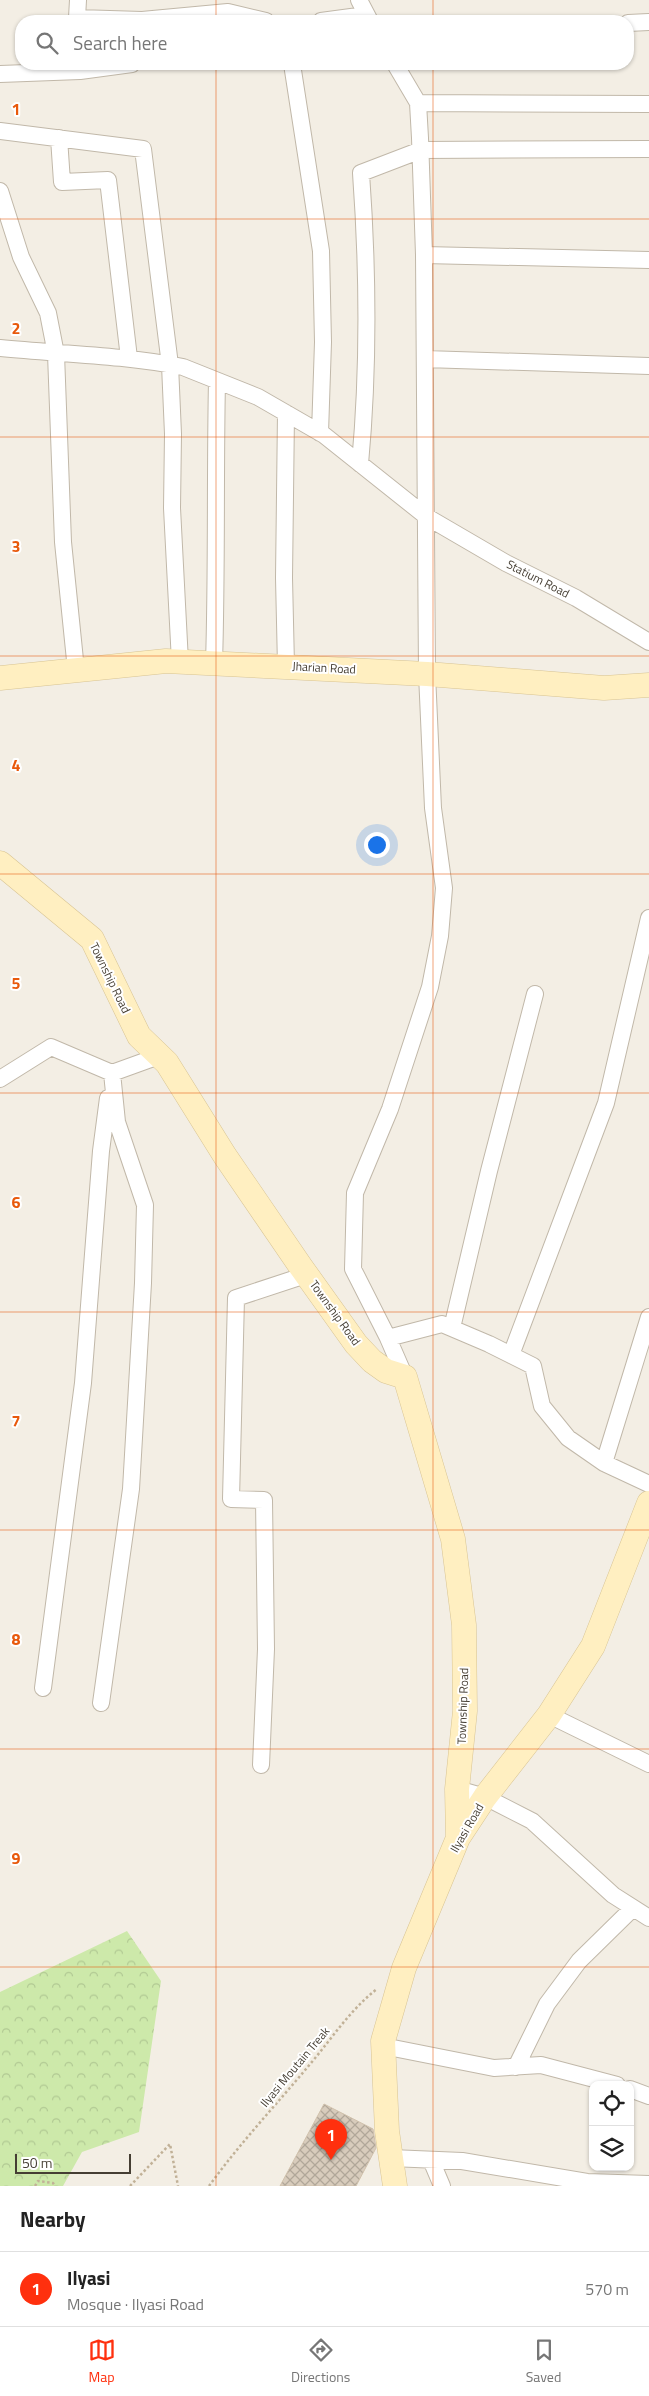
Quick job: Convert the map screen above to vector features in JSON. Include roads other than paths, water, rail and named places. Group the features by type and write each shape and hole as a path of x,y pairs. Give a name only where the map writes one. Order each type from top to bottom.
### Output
{"street":[{"path":"77,15 78,0"},
{"path":"359,0 366,15"},
{"path":"201,15 228,12 241,15"},
{"path":"634,23 649,22"},
{"path":"0,74 87,70"},
{"path":"293,70 322,251 323,342 320,433"},
{"path":"399,70 418,103 421,150 424,255 427,674 433,808 444,888 440,936 430,987 390,1109 355,1193 353,1269 388,1338 405,1377"},
{"path":"418,103 649,104"},
{"path":"0,131 143,149 170,365 173,434 172,508 180,662"},
{"path":"59,138 62,182 108,180 129,358"},
{"path":"360,464 366,398 367,251 361,173 421,150 649,149"},
{"path":"0,191 21,258 48,313 56,354 63,542 76,670"},
{"path":"424,255 649,260"},
{"name":"Statium Road","path":"0,348 56,354 129,358 183,367 258,397 320,433 427,517 506,563 576,598 649,642"},
{"path":"425,359 649,366"},
{"path":"214,663 217,569 215,484 217,381"},
{"path":"286,413 284,578 286,666"},
{"name":"Jharian Road","path":"0,678 166,661 427,674 604,688 649,685"},
{"name":"Township Road","path":"1,866 92,939 139,1036 167,1064 225,1156 356,1344 372,1361 386,1371 405,1377 454,1539 464,1625 465,1711 457,1789 458,1838"},
{"path":"511,1355 606,1103 649,918"},
{"path":"452,1328 489,1171 535,994"},
{"path":"0,1079 51,1047 112,1073 159,1056"},
{"path":"43,1688 84,1383 101,1151 112,1073"},
{"path":"101,1703 131,1489 143,1284 145,1205 117,1122 112,1073"},
{"path":"261,1765 266,1649 264,1500 231,1499 236,1298 306,1274"},
{"path":"604,1463 649,1318"},
{"path":"388,1338 442,1324 533,1366 542,1406 568,1438 604,1463 649,1484"},
{"name":"Ilyasi Road","path":"395,2186 387,2131 383,2046 404,1968 458,1838 485,1797 549,1715 593,1646 649,1503"},
{"path":"549,1715 649,1764"},
{"path":"457,1789 485,1797 532,1821 613,1895 649,1918"},
{"path":"516,2067 547,2004 574,1968 633,1908"},
{"path":"383,2046 494,2068 541,2065 602,2081"},
{"path":"634,2090 649,2096"},
{"path":"391,2158 462,2162 587,2182 649,2184"},
{"path":"430,2160 442,2186"}],"place":[{"name":"Ilyasi","path":"331,2160"}]}
